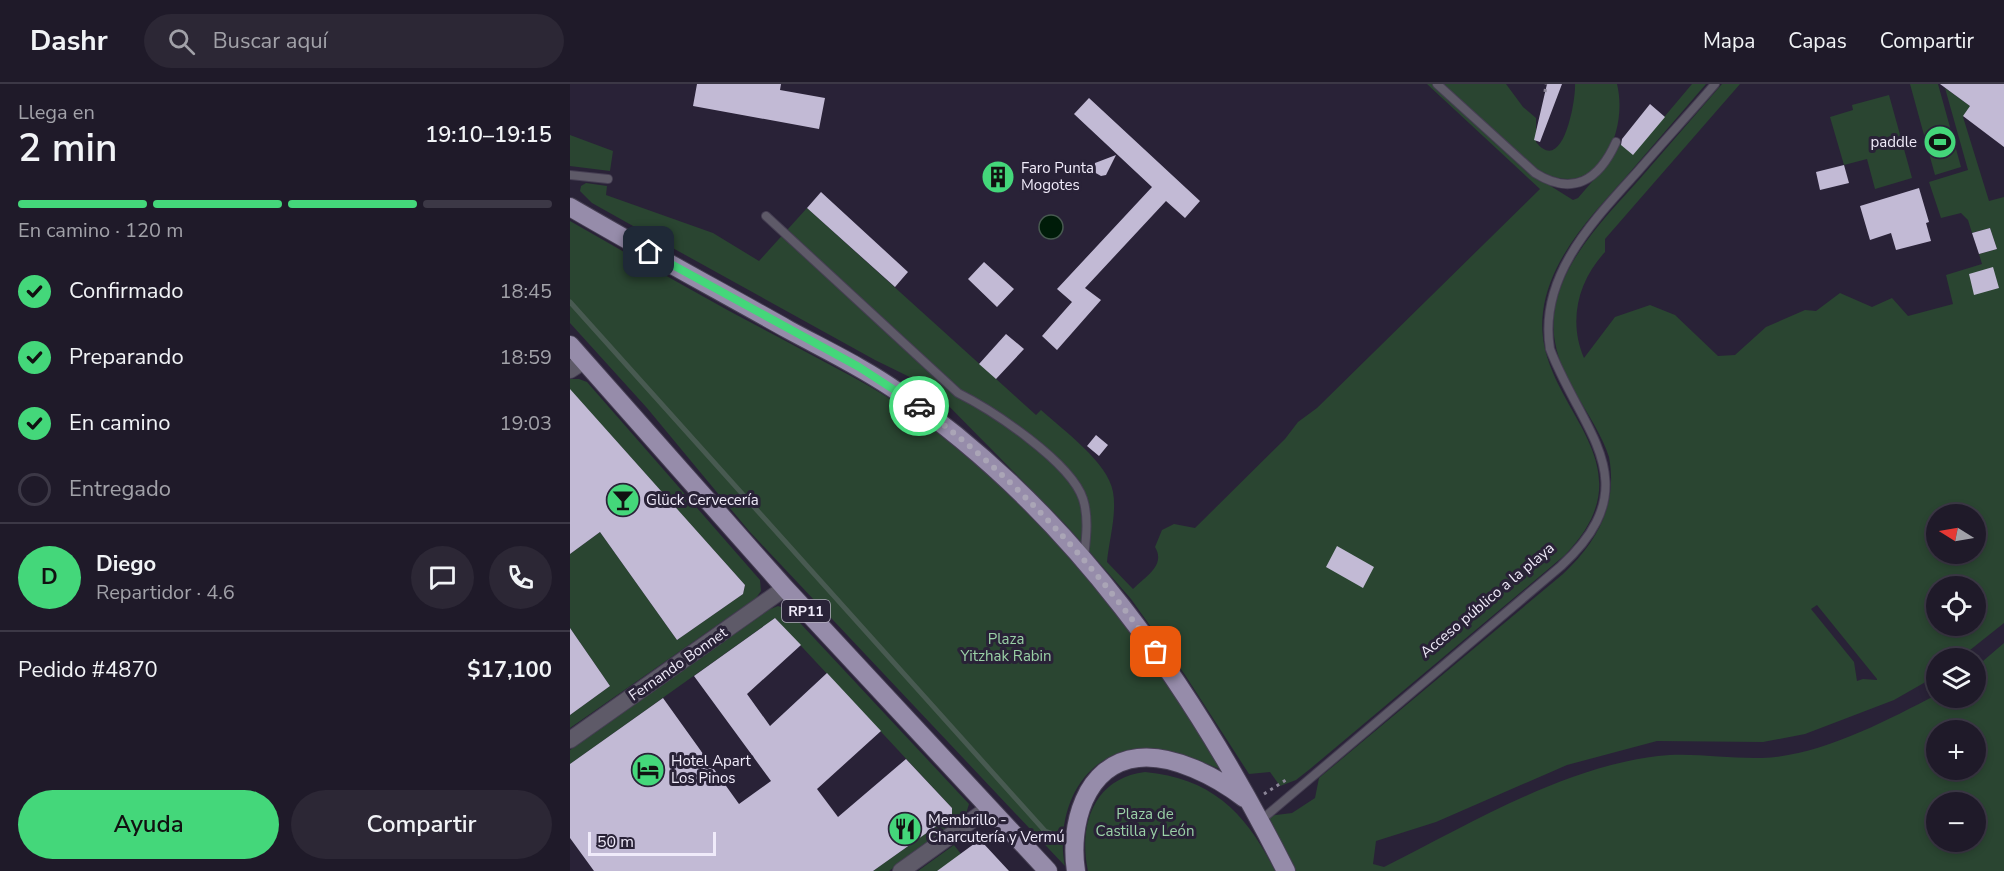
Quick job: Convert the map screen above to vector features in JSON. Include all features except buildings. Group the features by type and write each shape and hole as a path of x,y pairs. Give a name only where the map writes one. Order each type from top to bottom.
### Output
{"main road":[{"path":"570,207 897,391 965,443 1020,494 1084,559 1156,652 1218,744 1286,871"},
{"name":"RP11","path":"570,345 577,365 1048,871"},
{"path":"1076,871 1073,839 1080,806 1096,782 1121,763 1137,758 1154,759 1187,767 1224,783 1250,803"}],"street":[{"name":"Fernando Bonnet","path":"570,740 785,588"},
{"path":"901,871 989,808"}],"lane":[{"path":"1437,84 1535,173 1553,184 1574,185 1589,177 1609,156 1616,142"},
{"path":"1260,821 1561,567 1584,543 1594,528 1603,493 1605,473 1602,452 1550,349 1548,333 1551,300 1556,282 1582,237 1715,84"},
{"path":"570,175 608,179"},
{"path":"766,216 958,393 983,406 1035,444 1074,484 1082,497 1086,514 1084,559"}],"path":[{"path":"1545,84 1545,92"},
{"path":"1250,803 1290,777"}],"green space":[{"path":"1427,84 1433,84 1533,175 1573,200 1578,198 1609,162 1619,143 1633,154 1692,84 1706,84 1590,218 1565,253 1547,292 1543,312 1544,345 1554,376 1596,460 1599,489 1590,521 1565,555 1310,769 1296,780 1280,786 1270,772 1249,774 1185,675 1131,599 1066,525 930,387 875,360 592,203 580,191 581,186 586,183 607,186 606,195 713,233 759,261 807,208 1036,415 1041,410 1094,458 1109,481 1114,500 1107,562 1133,589 1149,575 1156,565 1158,553 1155,547 1162,530 1174,524 1195,528 1285,439 1298,422 1317,408 1540,189"},
{"path":"1442,84 1506,84 1523,107 1536,118 1536,142 1545,150 1554,150 1566,132 1573,105 1575,84 1617,84 1620,105 1618,125 1602,161 1588,173 1572,179 1553,177 1532,165"},
{"path":"1722,84 1740,84 1605,239 1605,252 1588,276 1578,302 1577,330 1584,358 1615,317 1650,305 1675,315 1718,356 1735,355 1766,327 1805,310 1816,311 1840,293 1872,307 1892,298 1908,316 1953,304 1946,275 1982,264 1979,254 1997,249 1990,228 1972,233 1968,220 1961,213 1941,218 1929,182 1968,170 1945,88 1970,106 1963,117 1989,201 2004,197 2004,623 1973,648 1926,648 1926,682 1894,700 1805,734 1763,742 1657,741 1567,765 1436,822 1376,841 1373,864 1384,867 1483,816 1551,785 1622,762 1671,755 1749,758 1784,756 1852,736 1926,700 1926,708 1986,708 1986,658 2004,643 2004,871 1295,871 1267,816 1292,813 1315,798 1319,778 1563,574 1586,549 1602,522 1610,491 1609,457 1559,357 1555,342 1554,317 1558,294 1568,271 1596,229","holes":["1817,605 1877,679 1877,680 1857,681 1854,662 1811,609"]},
{"path":"1910,84 1938,84 1961,167 1935,175"},
{"path":"1889,95 1912,178 1875,189 1867,159 1844,165 1830,117 1853,110 1852,105"},
{"path":"570,135 613,151 610,171 570,166"},
{"name":"Plaza Yitzhak Rabin","path":"570,221 867,385 895,402 945,439 992,479 1078,567 1154,665 1220,769 1185,756 1149,749 1126,751 1107,758 1091,770 1078,786 1070,804 1064,824 1065,866 749,531 647,408 570,323"},
{"path":"570,379 587,382 760,580 761,591 756,598 570,728 570,715 610,686 570,628 570,554 600,532 677,640 743,594 745,585 575,395 570,394"},
{"path":"778,606 787,609 969,804 965,817 889,871 873,871 952,815 952,808 775,618 570,764 570,750 768,610"},
{"name":"Plaza de Castilla y León","path":"1145,772 1190,782 1225,802 1252,832 1275,871 1088,871 1085,854 1086,837 1088,821 1094,806 1113,784 1127,776"},
{"path":"954,845 961,854 938,871 918,871"}],"shaded area":[{"path":"1051,215 1056,216 1062,222 1062,232 1056,238 1051,239 1046,238 1040,232 1039,227 1040,222 1046,216"}],"waterway":[{"path":"570,302 1045,831 1062,837"}],"way so far":[{"path":"919,406 965,443 1020,494 1084,559 1132,618 1156,652"}],"place":[{"name":"paddle","path":"1940,142"},
{"name":"Faro Punta Mogotes","path":"998,177"},
{"name":"Glück Cervecería","path":"623,500"},
{"name":"Hotel Apart Los Pinos","path":"648,770"},
{"name":"Membrillo - Charcutería y Vermú","path":"905,829"}],"route":[{"path":"649,252 859,367 919,406"}]}
